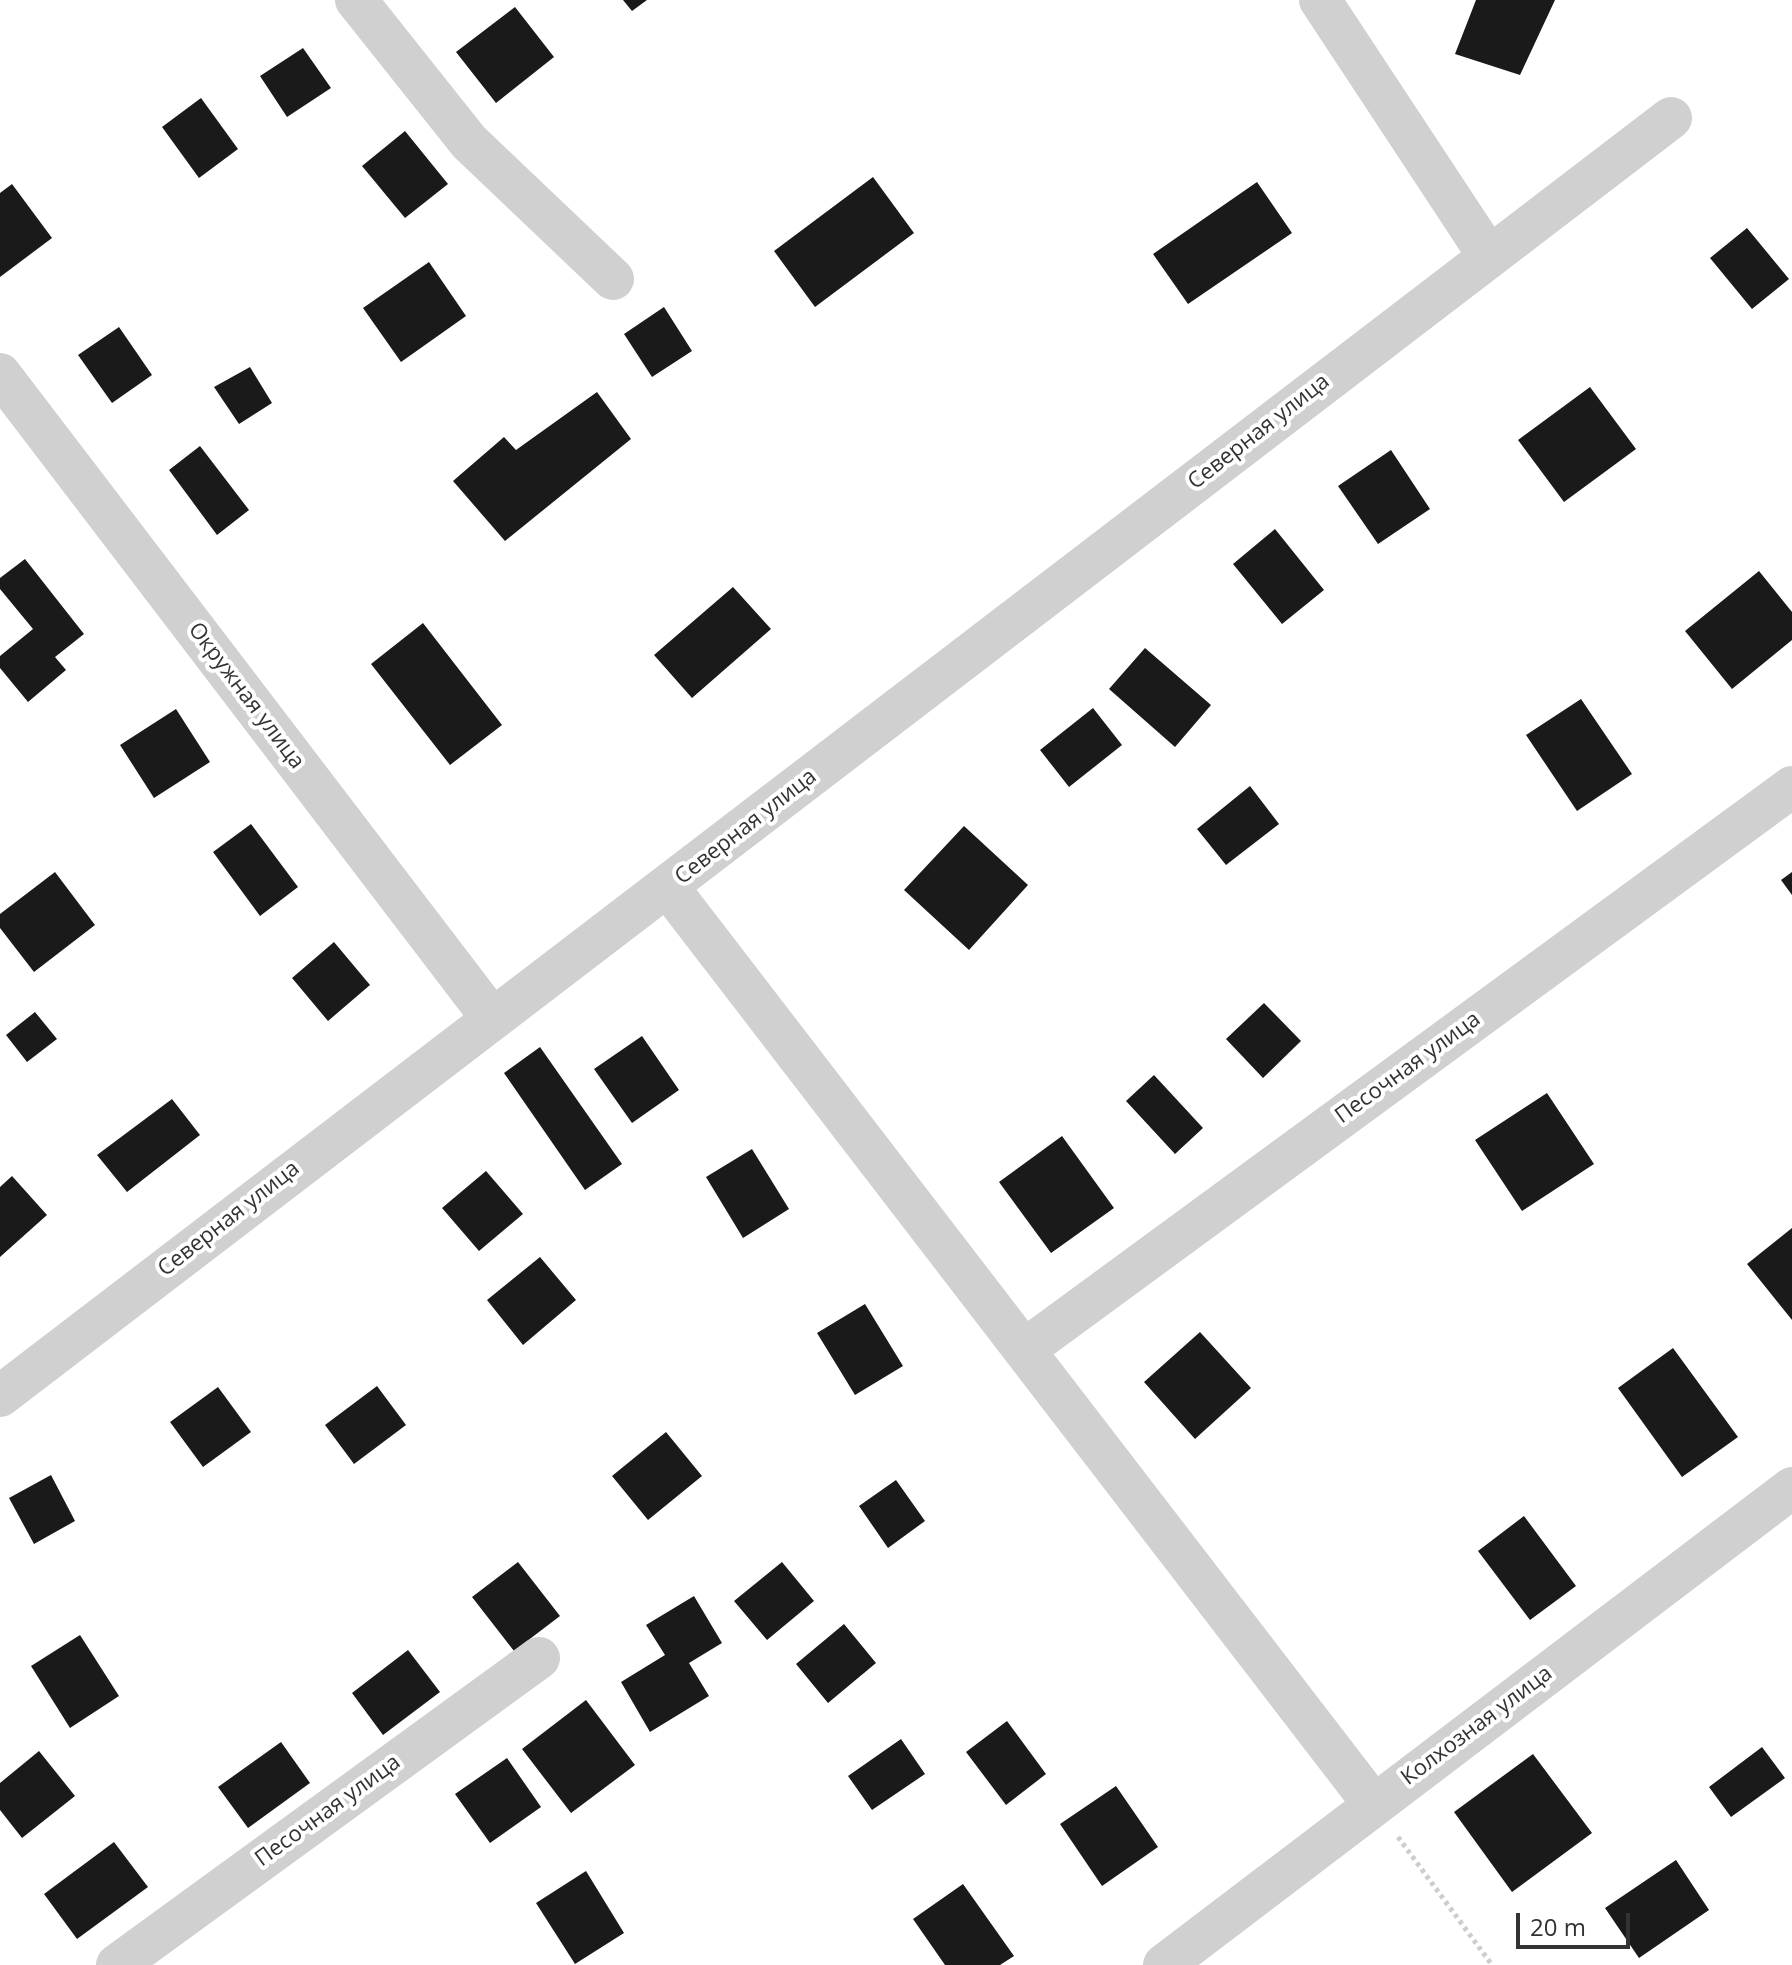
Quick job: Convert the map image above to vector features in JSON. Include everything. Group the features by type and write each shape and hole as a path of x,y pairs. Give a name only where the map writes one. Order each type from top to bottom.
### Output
{"street":[{"path":"356,0 469,142 613,279"},
{"path":"1320,0 1488,255"},
{"name":"Северная улица","path":"0,1396 491,1017 668,887 1488,255 1671,118"},
{"name":"Окружная улица","path":"0,374 491,1017"},
{"name":"Песочная улица","path":"1024,1350 1792,787"},
{"path":"668,887 1374,1805"},
{"name":"Колхозная улица","path":"1164,1965 1792,1488"},
{"name":"Песочная улица","path":"117,1965 539,1658"}],"path":[{"path":"1374,1805 1492,1965"}],"building":[{"path":"623,0 647,0 632,11"},
{"path":"1476,0 1555,0 1520,75 1455,54"},
{"path":"515,7 554,57 496,103 456,52"},
{"path":"303,48 331,88 287,117 260,76"},
{"path":"201,98 238,149 199,178 162,127"},
{"path":"405,131 448,184 405,218 362,166"},
{"path":"873,177 914,233 815,307 774,251"},
{"path":"1257,182 1292,233 1188,304 1153,254"},
{"path":"12,184 52,238 0,277 0,193"},
{"path":"1747,228 1789,279 1752,309 1710,258"},
{"path":"429,262 466,316 401,362 363,308"},
{"path":"664,307 692,351 652,377 624,334"},
{"path":"119,327 152,375 112,403 78,355"},
{"path":"250,367 272,403 239,424 214,387"},
{"path":"1590,387 1636,449 1564,502 1518,440"},
{"path":"597,392 631,439 505,541 453,481 504,437 516,450"},
{"path":"200,446 249,510 217,535 169,470"},
{"path":"1391,450 1430,509 1378,544 1338,486"},
{"path":"1275,529 1324,590 1282,624 1233,564"},
{"path":"25,559 84,634 55,657 66,670 28,702 0,668 0,656 33,629 0,589 0,578"},
{"path":"1759,571 1792,612 1792,640 1732,689 1685,631"},
{"path":"733,587 771,629 692,698 654,655"},
{"path":"423,623 502,725 450,765 371,664"},
{"path":"1145,648 1211,705 1175,747 1109,689"},
{"path":"1581,699 1632,774 1577,811 1526,735"},
{"path":"1093,708 1122,745 1069,787 1040,750"},
{"path":"176,709 210,762 154,798 120,745"},
{"path":"1250,786 1279,824 1226,865 1197,829"},
{"path":"251,824 298,887 260,916 213,852"},
{"path":"964,826 1028,885 969,950 904,890"},
{"path":"55,872 95,925 34,972 0,928 0,914"},
{"path":"1792,872 1792,895 1781,880"},
{"path":"334,942 370,985 328,1021 292,978"},
{"path":"1264,1003 1301,1041 1263,1078 1226,1039"},
{"path":"35,1012 57,1039 27,1062 6,1035"},
{"path":"642,1036 679,1090 632,1123 594,1069"},
{"path":"540,1047 622,1164 585,1190 504,1073"},
{"path":"1154,1075 1203,1128 1175,1154 1126,1101"},
{"path":"1547,1093 1594,1164 1522,1211 1475,1140"},
{"path":"172,1099 200,1135 127,1192 97,1155"},
{"path":"1062,1136 1114,1208 1051,1253 999,1182"},
{"path":"752,1149 789,1209 743,1238 706,1177"},
{"path":"486,1171 523,1214 479,1251 442,1208"},
{"path":"12,1176 47,1215 0,1257 0,1187"},
{"path":"1792,1228 1792,1320 1747,1264"},
{"path":"540,1257 576,1300 523,1345 487,1300"},
{"path":"865,1304 903,1366 855,1395 817,1333"},
{"path":"1200,1332 1251,1388 1195,1439 1144,1382"},
{"path":"1673,1348 1738,1437 1682,1477 1618,1388"},
{"path":"377,1386 406,1425 354,1464 325,1425"},
{"path":"218,1387 251,1432 203,1467 170,1422"},
{"path":"666,1432 702,1476 648,1520 612,1476"},
{"path":"51,1475 75,1521 34,1544 9,1498"},
{"path":"896,1480 925,1521 888,1548 859,1506"},
{"path":"1524,1516 1576,1586 1530,1620 1478,1551"},
{"path":"518,1562 560,1616 514,1651 472,1597"},
{"path":"782,1562 814,1601 767,1640 734,1601"},
{"path":"694,1596 722,1643 689,1663 709,1696 650,1732 621,1682 665,1655 646,1625"},
{"path":"844,1624 876,1663 828,1703 796,1664"},
{"path":"80,1635 119,1696 70,1728 31,1666"},
{"path":"408,1650 440,1692 383,1735 352,1693"},
{"path":"586,1700 635,1765 571,1813 522,1749"},
{"path":"1007,1721 1046,1774 1006,1805 966,1752"},
{"path":"901,1739 925,1774 872,1810 848,1776"},
{"path":"281,1742 310,1783 248,1828 218,1787"},
{"path":"1762,1747 1785,1778 1731,1817 1709,1787"},
{"path":"39,1751 75,1796 22,1838 0,1810 0,1783"},
{"path":"1533,1754 1592,1833 1512,1892 1454,1812"},
{"path":"507,1758 541,1807 490,1843 455,1794"},
{"path":"1116,1786 1158,1847 1102,1886 1060,1824"},
{"path":"114,1842 148,1887 77,1939 44,1894"},
{"path":"1676,1860 1709,1910 1639,1958 1605,1908"},
{"path":"586,1871 624,1933 575,1964 536,1903"},
{"path":"963,1884 1014,1956 1000,1965 945,1965 913,1919"}]}
